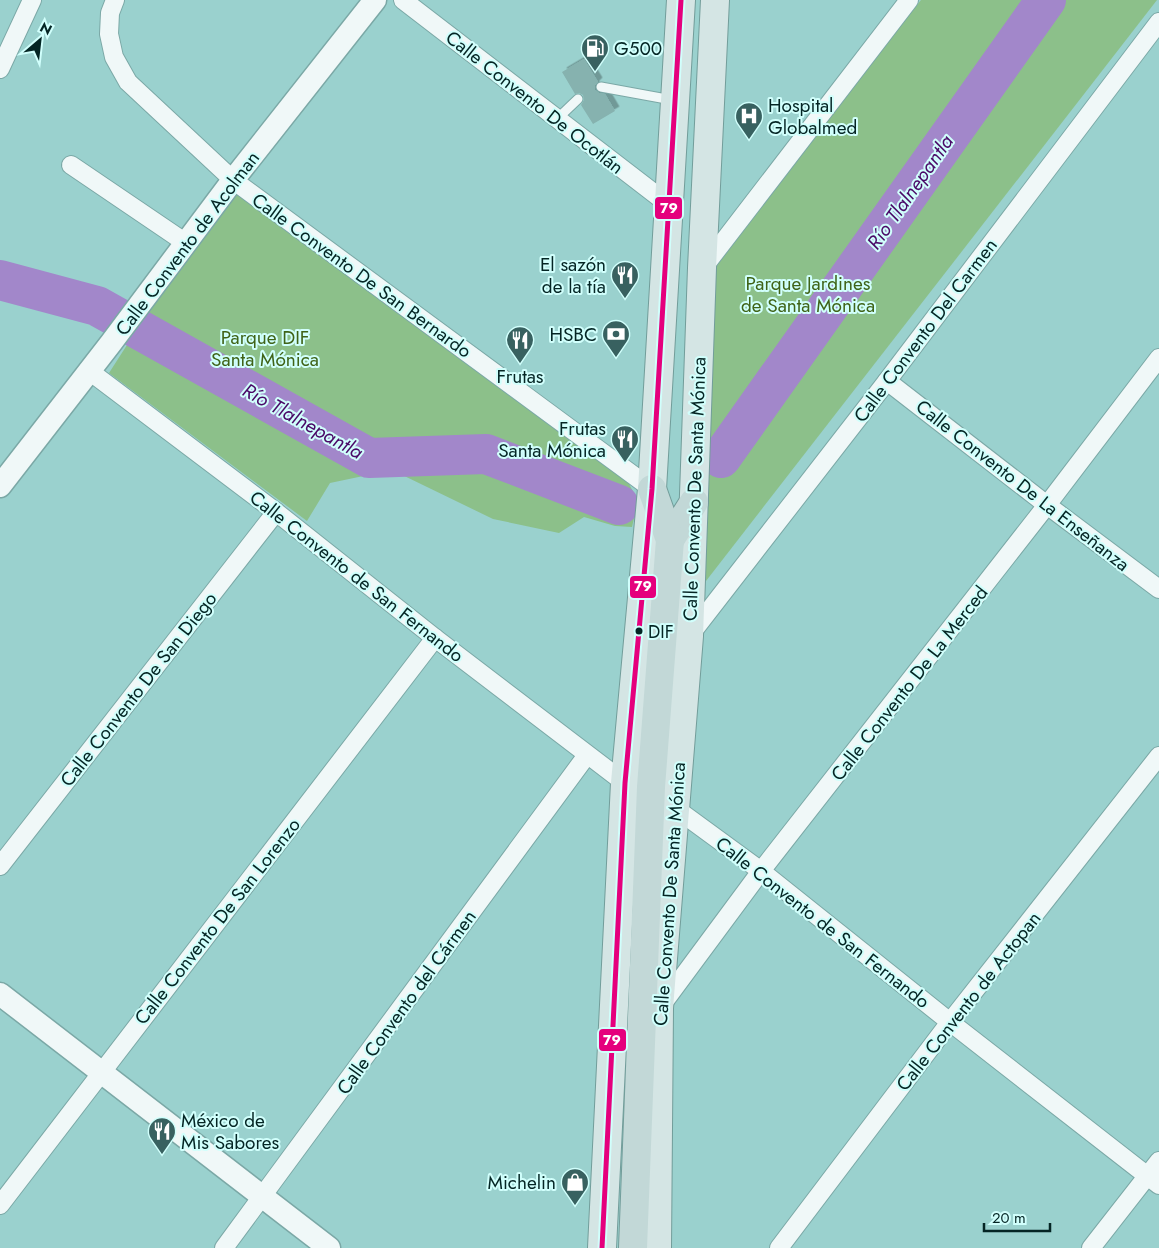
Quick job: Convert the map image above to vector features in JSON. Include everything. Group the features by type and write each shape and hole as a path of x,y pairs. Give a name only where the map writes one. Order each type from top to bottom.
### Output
{"highway":[{"path":"652,490 670,540"},
{"path":"633,1248 638,785 670,540 694,502"}],"main road":[{"name":"Calle Convento De Santa Mónica","path":"602,1248 638,785 652,490 681,0"},
{"name":"Calle Convento De Santa Mónica","path":"657,1248 659,1008 689,636 702,268 715,0"}],"street":[{"path":"0,69 32,0"},
{"name":"Calle Convento De San Bernardo","path":"115,0 110,13 109,34 114,57 128,82 233,180 652,490"},
{"name":"Calle Convento de Acolman","path":"0,486 154,287 233,180 375,0"},
{"name":"Calle Convento De Ocotlán","path":"403,0 668,204"},
{"path":"702,268 909,0"},
{"name":"Calle Convento Del Carmen","path":"689,636 887,381 1159,22"},
{"path":"70,165 186,243"},
{"name":"Calle Convento De La Merced","path":"659,1008 761,871 1047,506 1159,358"},
{"name":"Calle Convento de San Fernando","path":"88,370 276,512 587,755 638,785"},
{"name":"Calle Convento De La Enseñanza","path":"887,381 1047,506 1159,589"},
{"name":"Calle Convento De San Diego","path":"0,866 276,512"},
{"name":"Calle Convento De San Lorenzo","path":"0,1205 435,638"},
{"name":"Calle Convento del Cármen","path":"224,1248 587,755"},
{"name":"Calle Convento de Actopan","path":"779,1248 950,1022 1159,756"},
{"name":"Calle Convento de San Fernando","path":"675,808 761,871 950,1022 1153,1180"},
{"path":"0,994 329,1248"},
{"path":"1092,1248 1153,1180 1159,1161"}],"lane":[{"path":"601,87 675,100"},
{"path":"557,119 578,99"}],"green space":[{"name":"Parque Jardines de Santa Mónica","path":"921,0 1157,0 706,581 707,267"},
{"name":"Parque DIF Santa Mónica","path":"233,180 628,482 638,501 632,527 615,526 584,517 559,533 493,519 392,470 330,483 307,521 109,373"}],"building":[{"path":"584,59 598,82 595,85 595,90 605,94 615,111 593,124 581,105 584,100 583,95 575,94 562,72"}],"waterway":[{"name":"Río Tlalnepantla","path":"721,458 1046,0"},
{"name":"Río Tlalnepantla","path":"0,280 97,306 369,458 486,454 619,505"}],"transit line":[{"name":"79","path":"602,1248 625,783 652,489 681,0"}],"place":[{"name":"G500","path":"595,72"},
{"name":"Hospital Globalmed","path":"749,140"},
{"name":"El sazón de la tía","path":"625,299"},
{"name":"HSBC","path":"616,358"},
{"name":"Frutas","path":"520,364"},
{"name":"Frutas Santa Mónica","path":"625,463"},
{"name":"DIF","path":"639,631"},
{"name":"México de Mis Sabores","path":"162,1155"},
{"name":"Michelin","path":"575,1206"}]}
